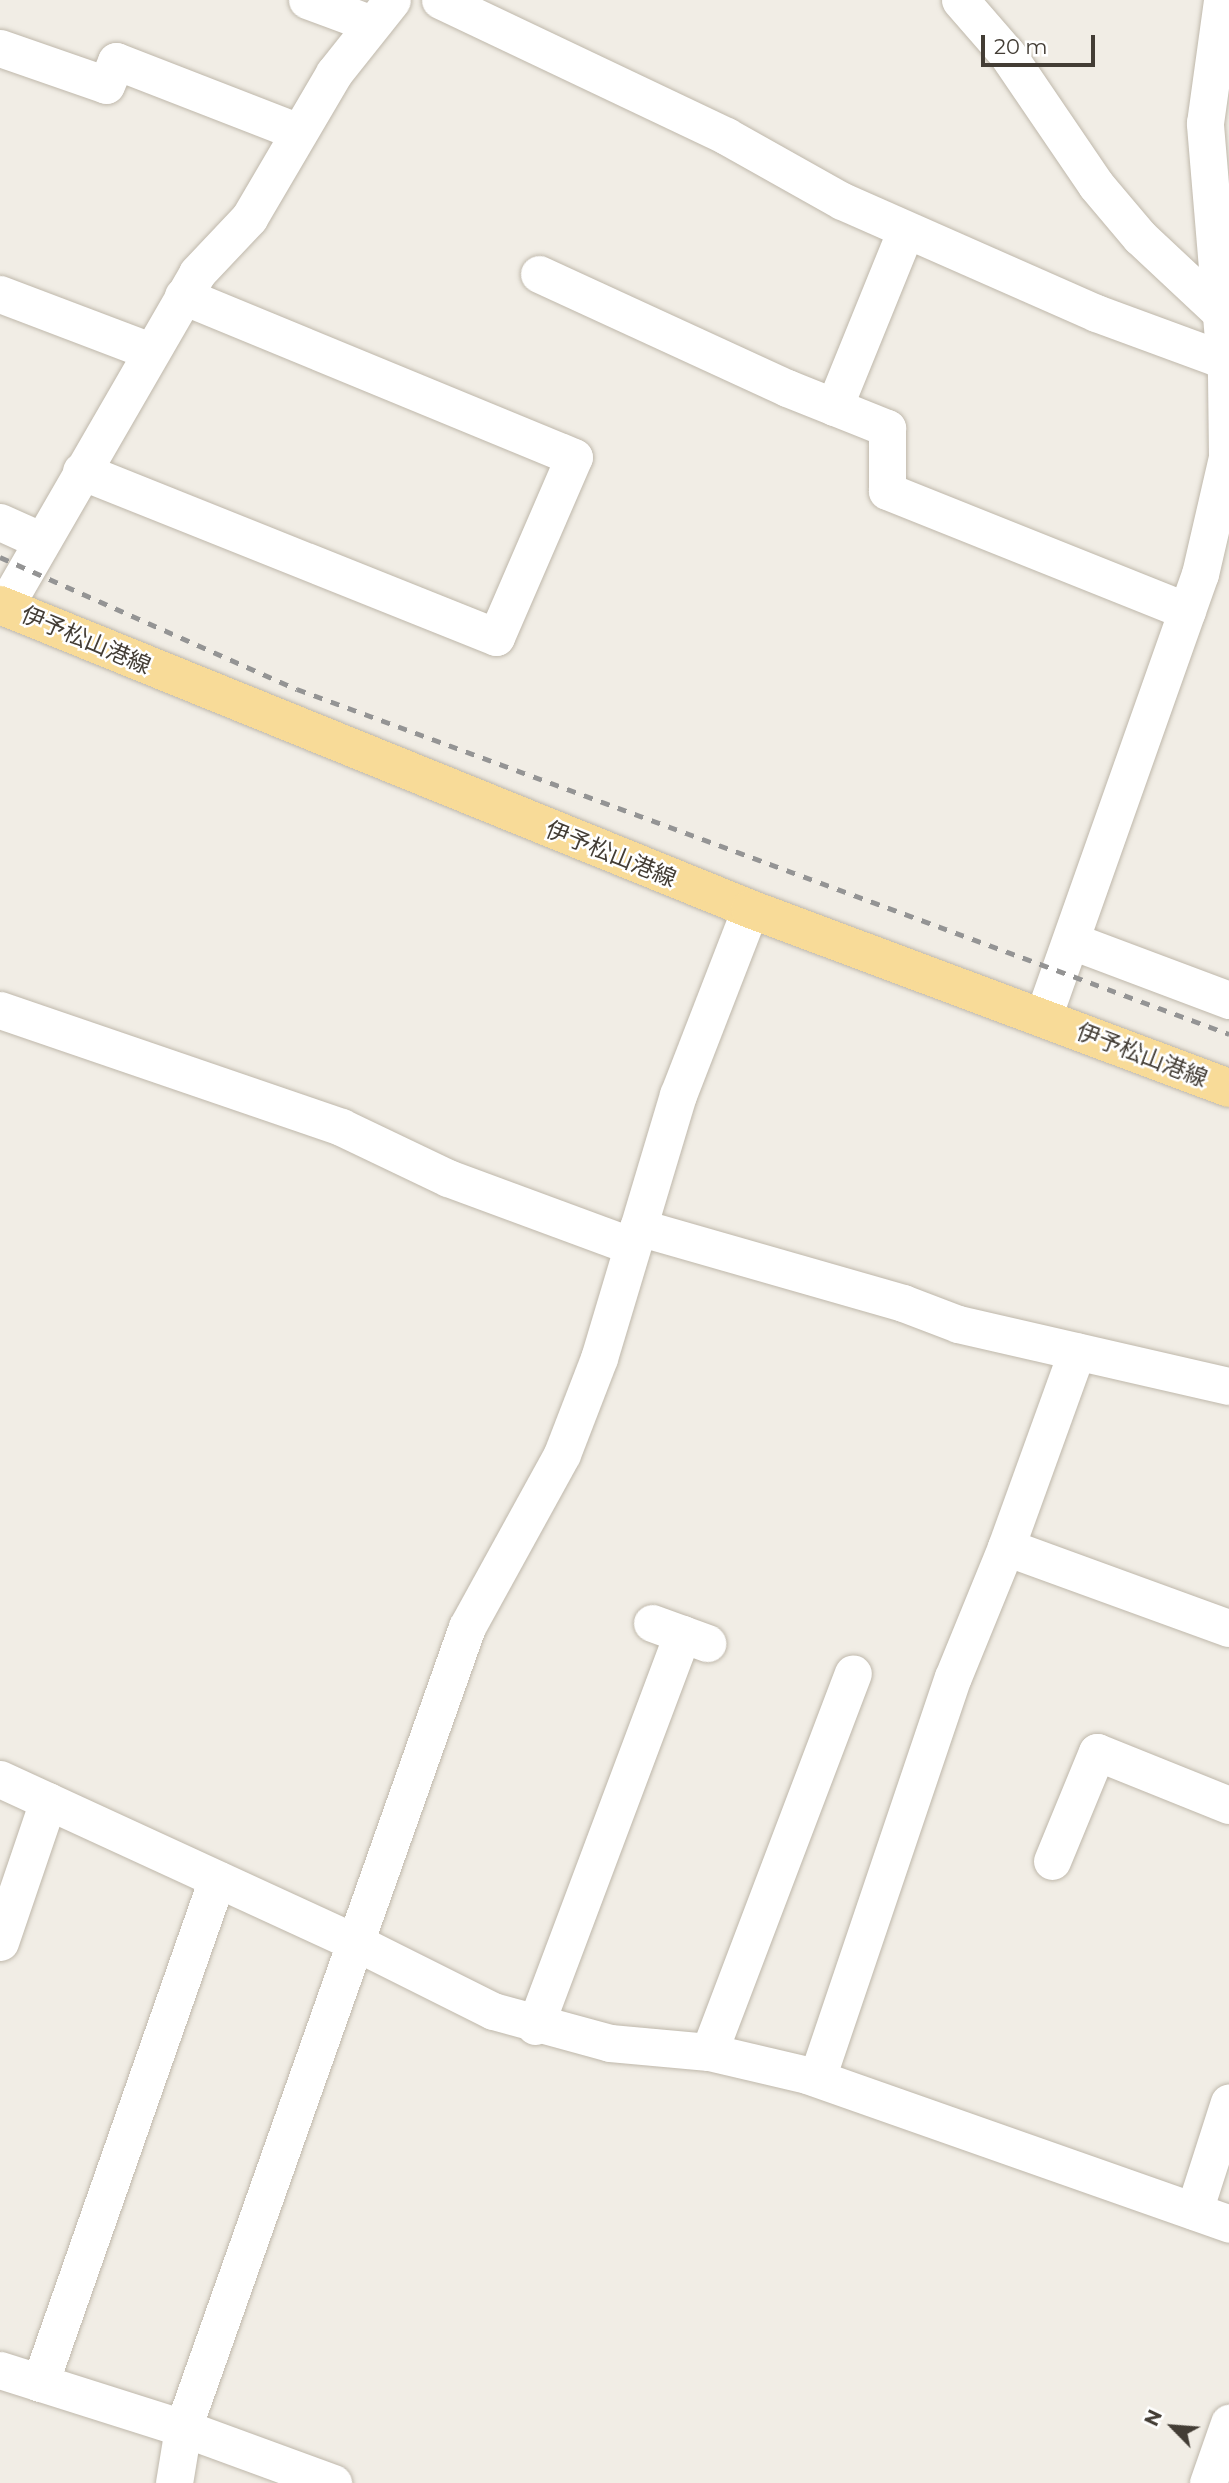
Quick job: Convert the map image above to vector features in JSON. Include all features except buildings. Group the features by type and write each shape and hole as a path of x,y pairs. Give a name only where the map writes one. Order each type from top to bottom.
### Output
{"main road":[{"name":"伊予松山港線","path":"2,605 750,909 1229,1088"}],"street":[{"path":"2,605 197,273 249,218 334,73 382,12 307,0"},
{"path":"440,0 726,136 842,201 1096,313 1224,359"},
{"path":"960,0 1007,54 1096,185 1140,237 1217,309"},
{"path":"1043,1017 1187,611 1222,525 1228,457 1224,359 1217,309 1218,162 1205,123 1222,0"},
{"path":"0,47 106,85 116,61 299,132"},
{"path":"834,407 906,230"},
{"path":"539,274 887,429 887,491 1187,611"},
{"path":"0,294 150,351"},
{"path":"81,471 496,637 574,457 183,296"},
{"path":"0,522 42,541"},
{"path":"174,2483 183,2428 467,1627 562,1454 599,1358 678,1095 750,909"},
{"path":"1072,941 1229,1000"},
{"path":"0,1010 341,1127 448,1178 635,1236 903,1303 958,1324 1229,1386"},
{"path":"817,2078 953,1677 1006,1547 1077,1351"},
{"path":"1006,1547 1229,1628"},
{"path":"535,2026 680,1633"},
{"path":"709,2053 853,1673"},
{"path":"1052,1861 1097,1752 1229,1805"},
{"path":"0,1779 357,1942 493,2011 535,2026 610,2043 709,2053 817,2078 1229,2224"},
{"path":"0,1942 48,1801"},
{"path":"40,2383 217,1879"},
{"path":"1194,2211 1229,2102"},
{"path":"0,2370 183,2428 333,2483"},
{"path":"1208,2483 1229,2423"}],"railway":[{"path":"0,557 297,689 1229,1034"}]}
